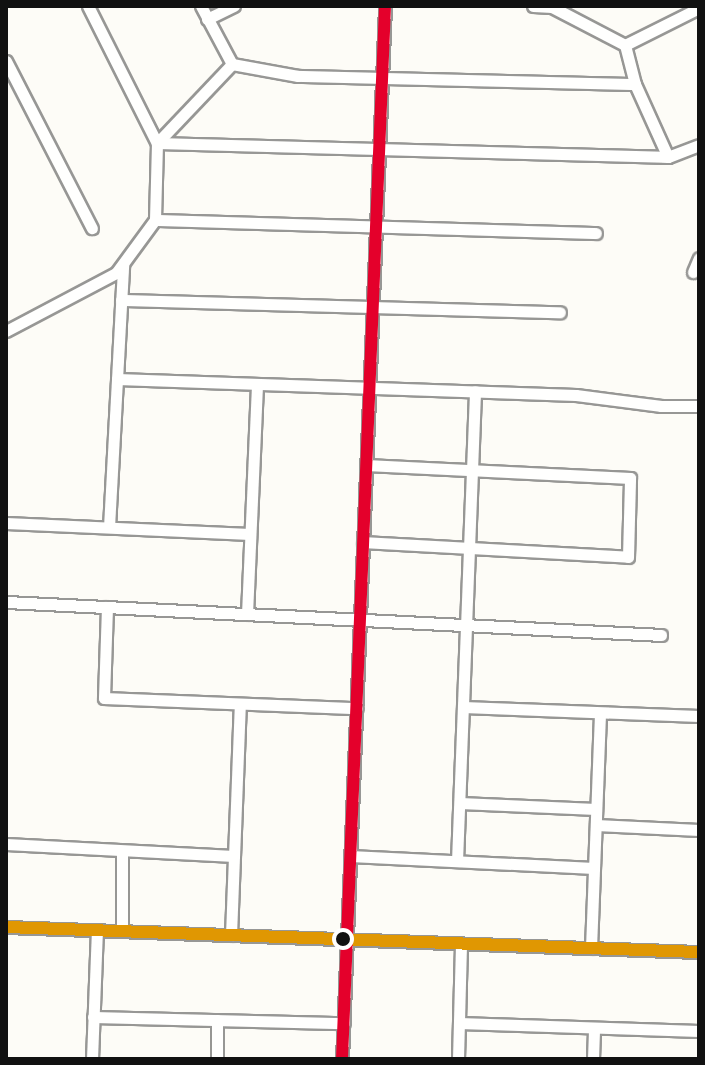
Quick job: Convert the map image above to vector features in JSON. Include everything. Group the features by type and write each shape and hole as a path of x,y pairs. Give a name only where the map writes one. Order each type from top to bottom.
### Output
{"street":[{"path":"6,331 116,273 155,220 157,143 88,6"},
{"path":"201,6 232,64"},
{"path":"207,19 234,6"},
{"path":"342,1059 385,6"},
{"path":"533,6 552,7 625,45 635,84 668,157"},
{"path":"625,45 699,8"},
{"path":"6,61 92,228"},
{"path":"157,143 232,64"},
{"path":"232,64 298,76 635,84"},
{"path":"157,143 668,157 699,145"},
{"path":"155,220 596,233"},
{"path":"693,272 699,258"},
{"path":"109,527 123,265"},
{"path":"121,300 373,310 560,312"},
{"path":"117,379 576,395 661,406 699,406"},
{"path":"247,614 257,384"},
{"path":"457,861 475,391"},
{"path":"363,542 628,557 630,478 366,465"},
{"path":"6,523 250,534"},
{"path":"6,602 661,635"},
{"path":"107,607 104,698 357,708"},
{"path":"231,935 240,704"},
{"path":"463,707 699,716"},
{"path":"591,948 600,713"},
{"path":"460,803 596,809"},
{"path":"596,825 699,830"},
{"path":"6,844 122,853 234,856"},
{"path":"122,853 122,931"},
{"path":"350,856 594,868"},
{"path":"6,927 699,952"},
{"path":"92,1059 97,930"},
{"path":"458,1059 461,944"},
{"path":"93,1017 344,1023"},
{"path":"217,1020 217,1059"},
{"path":"459,1023 699,1031"},
{"path":"593,1059 594,1028"}],"transit line":[{"path":"342,1059 385,6"},
{"path":"6,927 699,952"}]}
